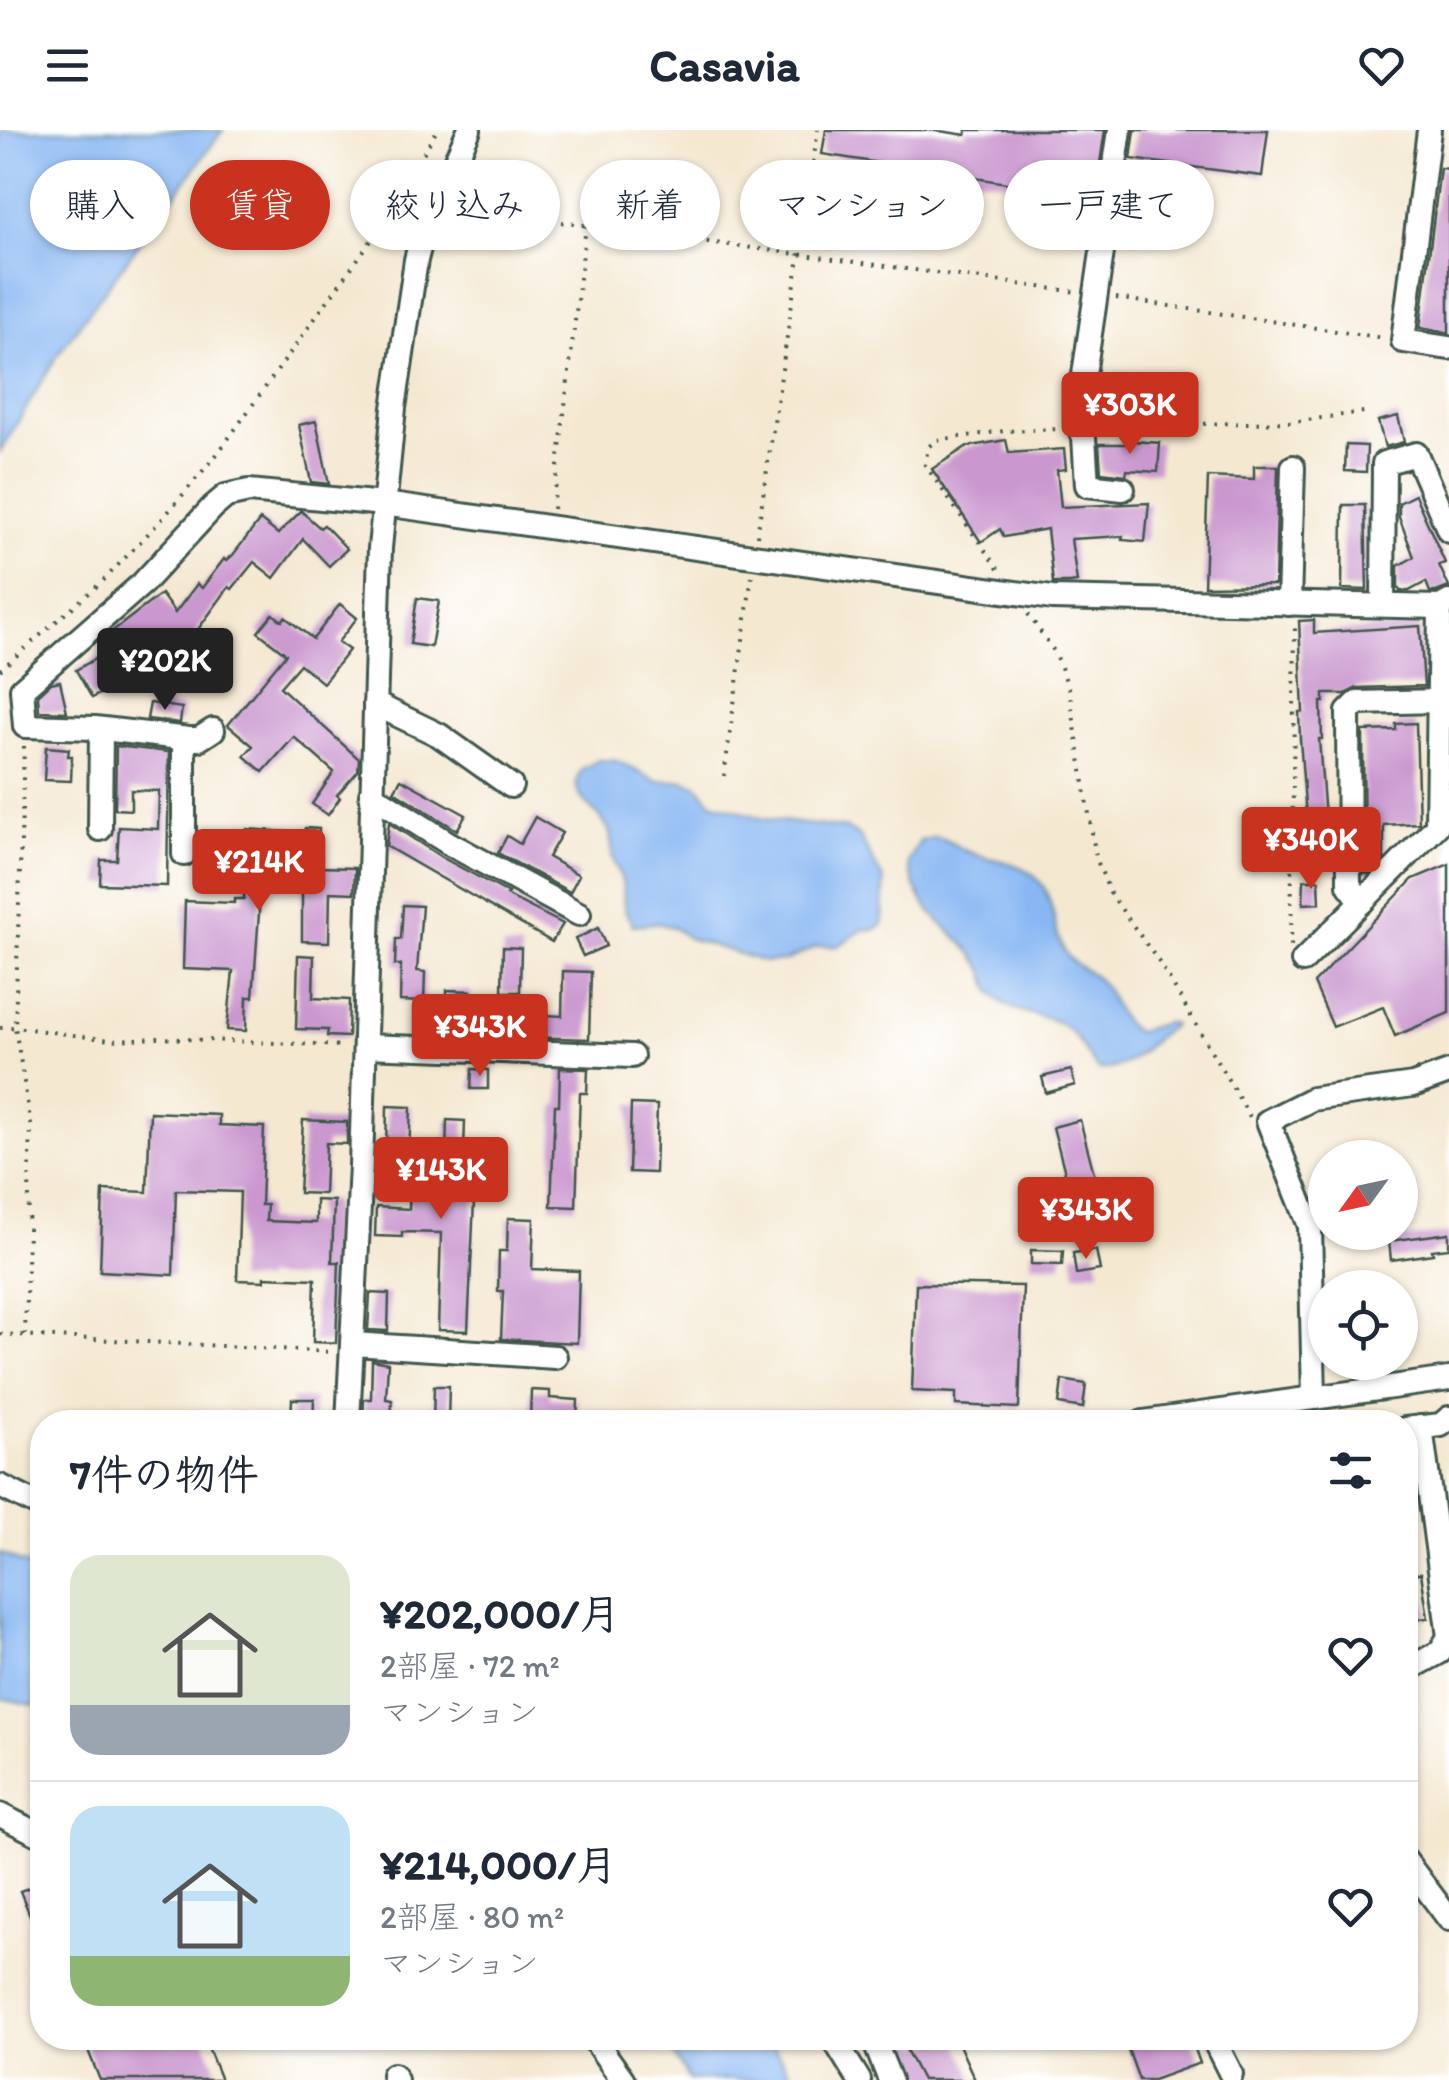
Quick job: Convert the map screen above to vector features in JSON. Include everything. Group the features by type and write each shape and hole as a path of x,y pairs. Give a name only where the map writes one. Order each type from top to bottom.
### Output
{"street":[{"path":"455,160 469,130"},
{"path":"1120,130 1077,422 1084,437 1087,485 1123,489"},
{"path":"1435,137 1403,341 1449,348"},
{"path":"349,1410 384,504 394,408 420,250"},
{"path":"1383,604 1384,463 1416,454 1449,531"},
{"path":"1292,604 1293,467"},
{"path":"213,730 199,739 25,726 22,689 143,582 226,496 265,491 384,504 1052,598 1445,605 1437,826 1303,961"},
{"path":"1362,902 1349,885 1348,712 1357,703 1440,701"},
{"path":"375,704 439,735 511,786"},
{"path":"100,829 101,729"},
{"path":"184,738 184,854"},
{"path":"371,794 450,844 579,914"},
{"path":"365,1046 632,1056"},
{"path":"1314,1398 1310,1226 1268,1125 1270,1118 1312,1099 1413,1085 1449,1072"},
{"path":"352,1350 556,1356"},
{"path":"1228,1410 1449,1379"},
{"path":"1418,1427 1440,1425 1449,1418"},
{"path":"1418,1452 1446,1587 1449,1637 1445,1648 1418,1664"},
{"path":"0,1486 30,1501"},
{"path":"0,1815 30,1830"},
{"path":"1418,1877 1449,1919"},
{"path":"601,2050 622,2080"},
{"path":"840,2050 859,2080"},
{"path":"878,2050 890,2080"},
{"path":"1220,2050 1232,2074"}],"path":[{"path":"0,670 103,581 164,518 218,453 375,235 437,130"},
{"path":"724,776 818,130"},
{"path":"720,244 798,254"},
{"path":"551,530 583,250"},
{"path":"1268,1125 1248,1116 1161,966 1102,878 1064,671 925,465 924,455 936,440 1004,431 1293,422 1364,412"},
{"path":"1292,604 1291,948 1303,961"},
{"path":"25,726 14,1027 31,1126 25,1335"},
{"path":"0,1028 110,1040 159,1038 365,1046"},
{"path":"0,1334 352,1350"}],"water":[{"path":"0,130 223,130 201,160 190,160 190,175 170,202 170,160 30,160 30,250 134,250 60,351 0,452"},
{"path":"599,760 617,761 656,781 697,785 712,802 764,819 848,829 860,837 884,881 883,924 874,930 864,929 838,946 818,946 785,961 765,962 688,938 673,927 657,923 633,925 624,907 622,881 613,859 608,828 577,788 581,770"},
{"path":"936,837 974,854 1018,866 1037,878 1048,896 1066,954 1101,983 1124,1021 1136,1032 1167,1022 1172,1026 1129,1061 1098,1069 1065,1027 1002,1002 972,953 930,912 914,883 908,863 920,841"},
{"path":"0,1553 30,1567 30,1704 0,1698"},
{"path":"670,2050 776,2050 795,2080 689,2080"}],"building":[{"path":"826,130 933,130 966,135 966,130 1105,130 1101,160 1004,160 1004,183 984,180 984,160 860,160 822,154"},
{"path":"1135,130 1268,130 1262,176 1214,170 1214,160 1131,159"},
{"path":"1440,168 1449,169 1449,333 1420,328"},
{"path":"1398,416 1404,442 1385,447 1378,421"},
{"path":"316,421 329,484 311,482 299,425"},
{"path":"1006,440 1009,453 1064,449 1066,469 1057,470 1061,507 1149,503 1145,542 1122,540 1123,536 1071,539 1077,582 1053,583 1047,529 1004,537 1000,529 981,542 932,469 966,447"},
{"path":"1160,443 1158,472 1101,472 1099,444"},
{"path":"1346,445 1367,446 1366,472 1345,471"},
{"path":"1254,466 1278,466 1275,585 1204,586 1208,477 1254,479"},
{"path":"1415,495 1445,563 1439,565 1449,587 1436,592 1430,592 1426,582 1409,591 1398,588 1398,566 1414,557 1399,517 1399,503"},
{"path":"1343,505 1365,505 1367,590 1342,589"},
{"path":"301,511 320,528 324,525 347,549 329,566 303,539 274,578 254,562 232,589 229,587 158,684 120,654 106,636 161,594 175,613 197,584 202,588 224,559 233,555 260,520 278,534"},
{"path":"417,598 439,601 431,647 410,644"},
{"path":"340,604 357,618 338,642 349,650 323,683 300,664 280,687 359,759 358,771 337,795 340,798 328,815 312,804 334,772 294,737 263,772 244,756 253,746 228,725 286,654 258,632 273,614 282,621 285,617 313,639"},
{"path":"1314,620 1314,633 1420,626 1424,686 1357,688 1345,694 1324,694 1319,739 1326,830 1300,831 1300,817 1306,817 1299,712 1303,712 1299,621"},
{"path":"100,656 117,684 92,698 76,670"},
{"path":"60,681 67,712 39,711 38,695 51,683"},
{"path":"150,703 182,708 180,723 147,719"},
{"path":"1416,723 1419,823 1384,825 1384,858 1364,874 1363,731 1396,730 1396,724"},
{"path":"116,746 169,752 167,886 100,884 101,860 117,860 119,827 158,829 159,791 131,790 131,810 115,809"},
{"path":"46,747 69,749 71,781 44,780"},
{"path":"401,779 466,815 457,830 394,791"},
{"path":"535,817 562,833 548,857 579,875 570,892 498,853 507,836 520,844"},
{"path":"389,823 506,895 563,924 552,942 386,846"},
{"path":"305,828 319,829 317,867 355,868 354,893 330,892 329,942 302,941 302,860 263,857 253,997 247,997 246,1031 227,1030 233,971 183,969 185,901 234,903 234,899 244,899 247,829 304,833"},
{"path":"1449,864 1449,1013 1395,1036 1383,1007 1333,1027 1314,983 1413,879"},
{"path":"1304,880 1319,880 1320,903 1303,904"},
{"path":"403,905 422,906 417,971 425,972 424,1002 400,1001 401,965 395,965"},
{"path":"598,928 606,946 583,956 575,939"},
{"path":"503,947 521,948 520,992 502,992"},
{"path":"298,955 314,956 313,998 349,1000 348,1037 327,1036 328,1030 296,1029"},
{"path":"563,971 591,972 589,1039 527,1037 528,1014 562,1016"},
{"path":"447,990 471,991 470,1029 446,1028"},
{"path":"560,1068 588,1069 587,1093 580,1093 576,1207 551,1206"},
{"path":"472,1069 488,1070 488,1089 471,1089"},
{"path":"1071,1070 1075,1085 1046,1093 1042,1077"},
{"path":"631,1104 657,1105 655,1173 629,1172"},
{"path":"387,1106 411,1107 409,1154 386,1153"},
{"path":"150,1112 219,1115 219,1125 264,1127 261,1205 267,1205 266,1221 316,1223 316,1200 334,1201 332,1262 339,1262 336,1343 313,1342 315,1279 237,1280 240,1192 176,1190 173,1275 100,1271 103,1190 147,1192"},
{"path":"303,1120 347,1122 347,1144 326,1143 324,1194 299,1193"},
{"path":"447,1120 465,1121 463,1179 475,1180 468,1331 438,1330 441,1233 375,1236 376,1207 409,1209 411,1153 446,1155"},
{"path":"1080,1120 1096,1181 1069,1188 1053,1127"},
{"path":"508,1218 534,1219 532,1269 579,1271 577,1343 501,1339 503,1291 498,1291 499,1251 507,1251"},
{"path":"1449,1233 1449,1248 1391,1260 1390,1250 1418,1250 1418,1237"},
{"path":"1031,1250 1063,1251 1062,1265 1031,1264"},
{"path":"1096,1250 1100,1270 1076,1274 1073,1253"},
{"path":"916,1284 1023,1286 1019,1408 956,1405 956,1393 912,1391"},
{"path":"370,1293 389,1294 388,1331 368,1330"},
{"path":"372,1360 388,1363 386,1399 392,1400 392,1410 364,1410 364,1399 371,1399"},
{"path":"1062,1380 1086,1384 1083,1408 1059,1404"},
{"path":"434,1386 449,1386 448,1410 433,1410"},
{"path":"531,1390 550,1391 550,1398 578,1400 578,1410 530,1410"},
{"path":"292,1399 314,1399 314,1410 292,1410"},
{"path":"1421,1573 1428,1618 1418,1619"},
{"path":"30,1887 30,1915 20,1891"},
{"path":"88,2050 209,2050 221,2080 100,2080"},
{"path":"906,2050 961,2050 975,2080 922,2080"},
{"path":"1128,2050 1195,2050 1200,2063 1153,2080 1139,2080"}]}
